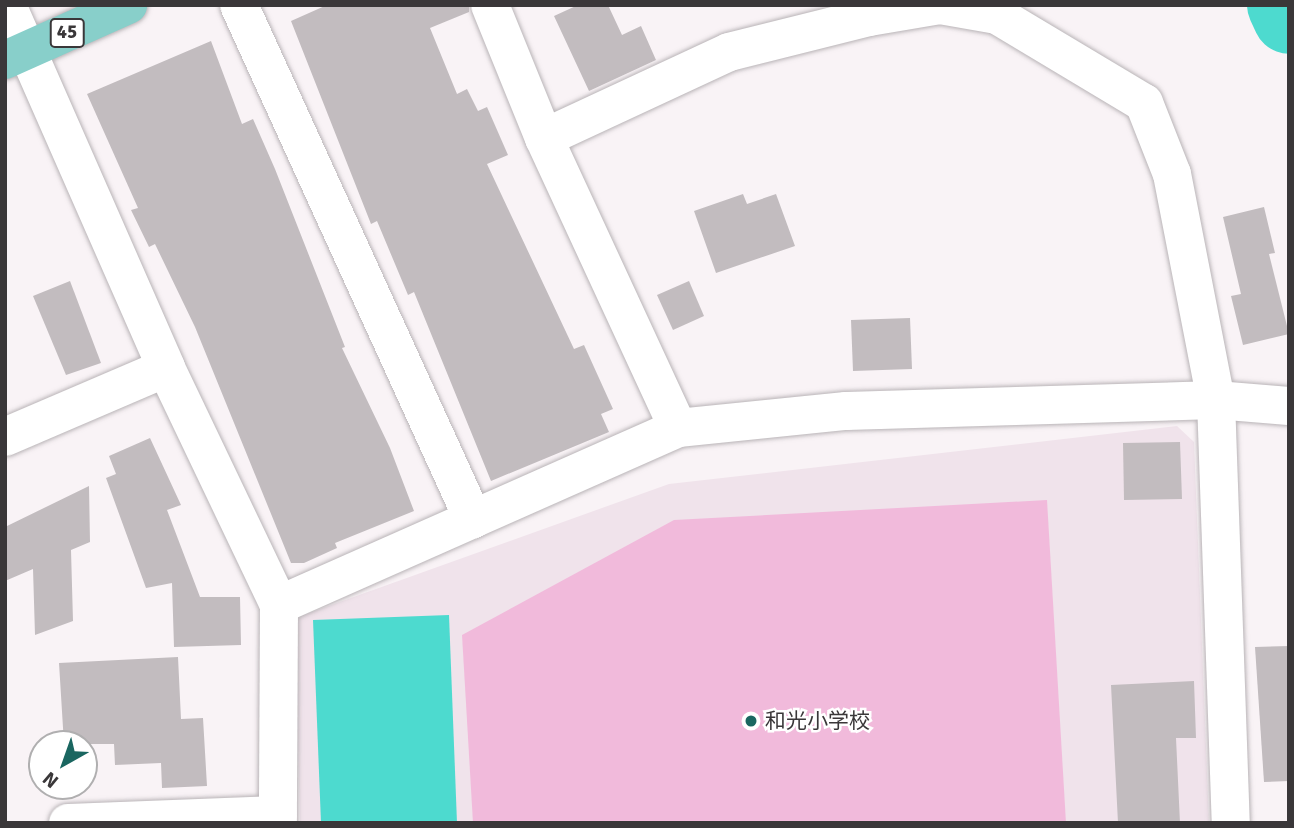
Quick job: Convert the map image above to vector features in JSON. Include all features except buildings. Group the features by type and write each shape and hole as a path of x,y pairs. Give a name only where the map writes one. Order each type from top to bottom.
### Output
{"main road":[{"name":"45","path":"16,56 128,5"}],"street":[{"path":"7,5 16,56 279,606 278,819 68,823"},
{"path":"239,5 474,519"},
{"path":"490,5 544,138 678,428"},
{"path":"544,138 729,52 869,17 940,5 997,15 1144,103 1172,174 1216,400 1231,823"},
{"path":"5,437 166,368"},
{"path":"279,606 678,428 846,411 1216,400 1289,406"}],"shaded area":[{"name":"和光小学校","path":"1177,426 1194,442 1209,823 300,823 295,618 669,484"},
{"path":"1047,500 1066,823 473,823 462,635 674,520"}],"water":[{"path":"449,615 457,823 321,823 313,620"}],"waterway":[{"path":"1283,5 1289,18"}],"place":[{"name":"和光小学校","path":"751,721"}]}
